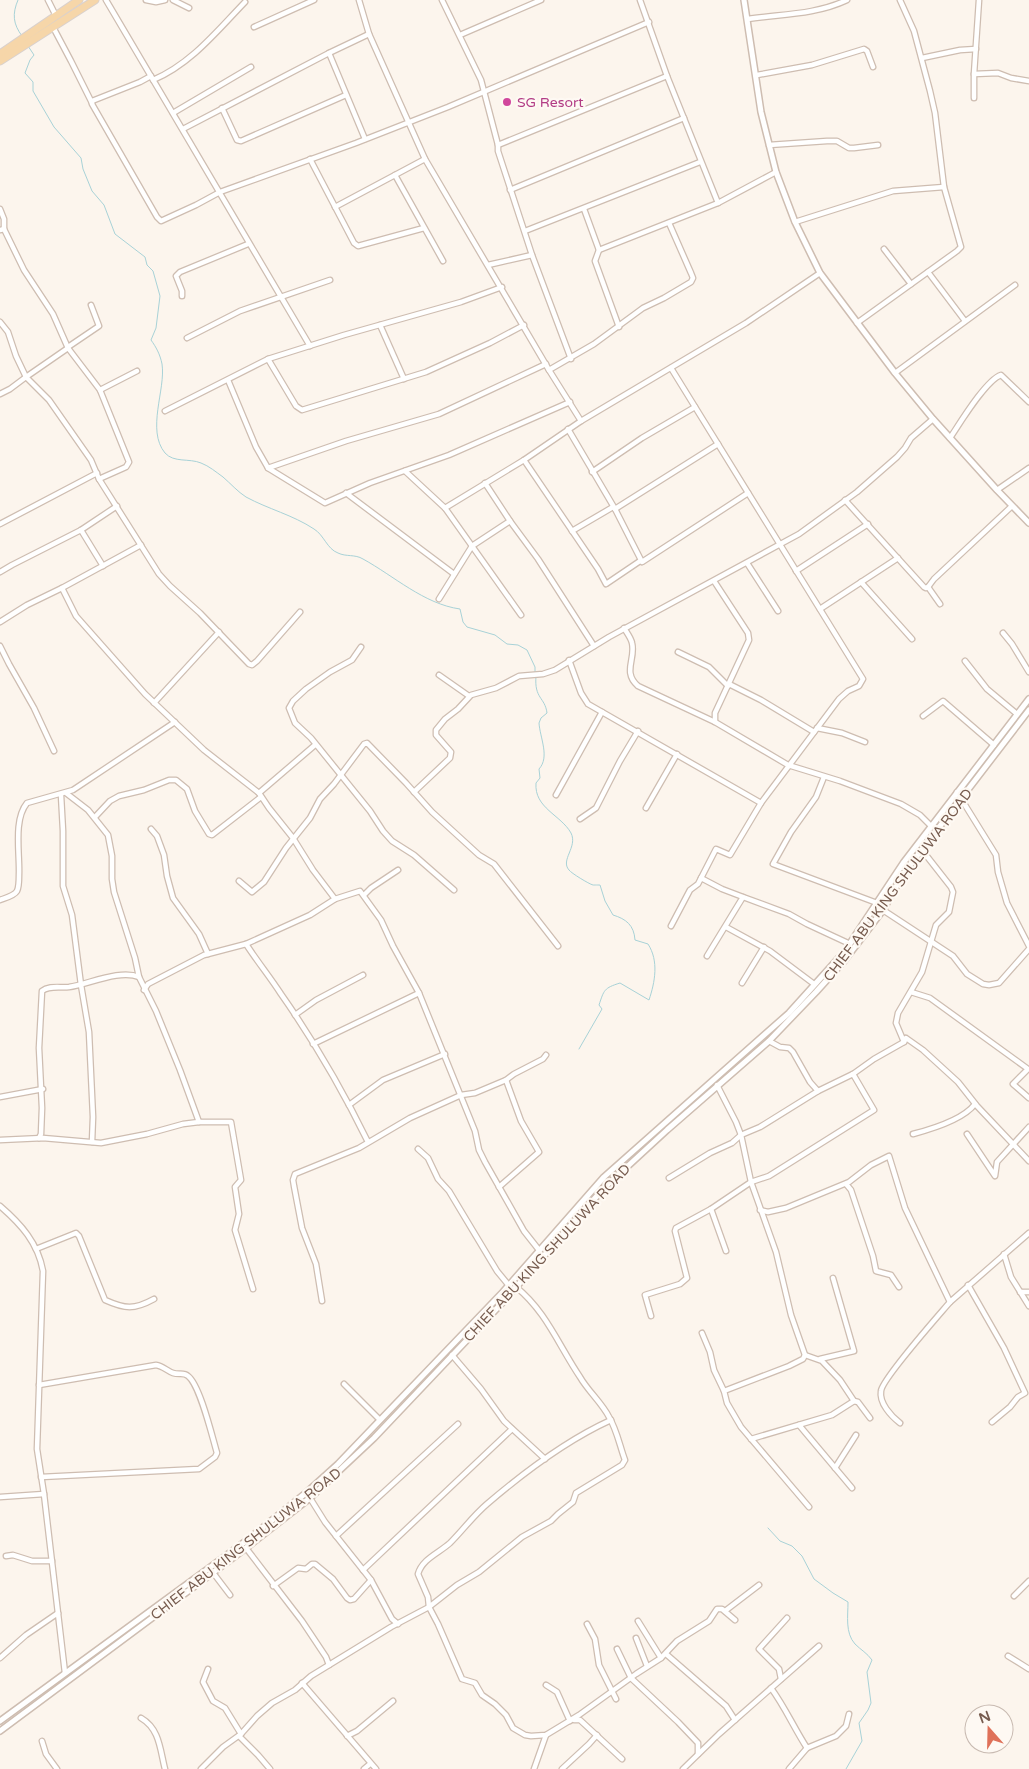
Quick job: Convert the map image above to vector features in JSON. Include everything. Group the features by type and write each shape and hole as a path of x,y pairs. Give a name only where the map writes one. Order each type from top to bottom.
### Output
{"main road":[{"path":"31,37 53,27 95,0"},
{"path":"0,61 76,1"},
{"path":"0,54 19,45"}],"street":[{"path":"48,0 56,16"},
{"path":"106,0 220,192 279,297 310,346"},
{"path":"146,0 156,2 165,0"},
{"path":"172,0 189,8"},
{"path":"254,27 314,0"},
{"path":"359,0 369,34 425,158 549,370 581,421"},
{"path":"442,0 481,80 498,151 510,190 571,359"},
{"path":"460,35 541,0"},
{"path":"640,0 666,76 718,203"},
{"path":"744,0 761,112 776,172 795,222 820,273 895,373 933,419 1029,523"},
{"path":"748,19 806,12 831,7 846,0"},
{"path":"857,323 961,247 944,187 935,113 922,58 914,31 900,0"},
{"path":"974,98 979,0"},
{"path":"92,104 92,101 181,66 245,2"},
{"path":"53,27 92,104 159,220 196,205 220,192 409,123 648,22"},
{"path":"183,129 369,34"},
{"path":"756,75 812,65 864,49 867,51 873,67"},
{"path":"922,58 960,50 976,49"},
{"path":"329,53 365,139"},
{"path":"173,113 251,67"},
{"path":"974,74 998,73 1011,78 1029,81"},
{"path":"498,145 666,76"},
{"path":"222,108 237,140 241,141 346,95"},
{"path":"510,190 684,118"},
{"path":"769,145 827,141 837,141 854,148 878,145"},
{"path":"310,158 354,243 358,246 424,228"},
{"path":"335,207 425,158"},
{"path":"525,231 700,162"},
{"path":"599,250 718,203 776,172"},
{"path":"394,175 443,261"},
{"path":"795,222 893,190 944,187"},
{"path":"0,209 4,219 2,230 24,270 53,314 68,348 100,390 129,462 126,467 100,479"},
{"path":"584,209 599,250 595,261 619,327"},
{"path":"549,370 571,359 619,327 643,308 692,281 691,273 669,223"},
{"path":"182,296 176,276 180,272 248,244"},
{"path":"884,249 911,284"},
{"path":"488,265 532,255"},
{"path":"928,272 965,321"},
{"path":"445,508 524,460 581,421 746,323 820,273"},
{"path":"186,338 240,311 330,280"},
{"path":"895,373 1016,286"},
{"path":"166,411 268,359 446,307 502,287"},
{"path":"0,394 100,326 91,305"},
{"path":"0,322 8,332 26,377 56,410 91,460 96,473 149,560 170,586 219,632 248,664 252,665 300,612"},
{"path":"380,325 404,379"},
{"path":"268,359 283,387 300,410 404,379 450,361 524,326"},
{"path":"268,468 346,441 439,414 546,364"},
{"path":"671,368 863,679 860,686 843,694 788,765 730,855 716,849 698,884 690,890 671,926"},
{"path":"100,390 137,371"},
{"path":"950,438 985,388 996,377 1001,375 1029,402"},
{"path":"228,380 256,447 268,468 322,502 331,502 346,493 449,455 570,402"},
{"path":"592,472 642,438 695,407"},
{"path":"414,792 450,758 450,752 436,735 436,730 469,696 496,688 519,676 550,672 624,628 714,581 813,525 897,457 911,438 933,419"},
{"path":"568,429 614,508 640,561"},
{"path":"572,531 614,508 718,444"},
{"path":"524,460 598,569 606,584 640,561 646,561 748,493"},
{"path":"997,490 1029,468"},
{"path":"406,471 445,508 521,615"},
{"path":"0,524 96,473"},
{"path":"485,483 510,521 538,558 594,646"},
{"path":"346,493 454,574"},
{"path":"845,500 926,588 928,587 940,604"},
{"path":"0,572 81,530 117,506"},
{"path":"928,587 934,579 1012,506"},
{"path":"439,598 472,546 510,521"},
{"path":"796,570 868,524"},
{"path":"81,530 103,566"},
{"path":"0,622 141,545"},
{"path":"820,609 898,558"},
{"path":"747,563 778,611"},
{"path":"714,581 748,633 749,638 748,645 715,713 716,722"},
{"path":"861,582 912,639"},
{"path":"62,588 76,616 154,703 220,764 249,784 260,795 293,838 335,899"},
{"path":"624,628 632,641 633,648 630,667 633,681 646,690 716,722 788,765 840,781 900,804 920,815 932,826"},
{"path":"154,703 219,632"},
{"path":"1003,633 1029,672"},
{"path":"0,646 34,708 54,751"},
{"path":"362,647 352,660 319,680 293,701 289,706 290,715 294,723 311,738 392,841 414,855 454,890"},
{"path":"678,652 709,667 729,685 762,700 814,732"},
{"path":"569,660 583,699 588,704 762,803"},
{"path":"965,660 987,689 1017,714"},
{"path":"439,675 469,696"},
{"path":"0,1721 246,1541 307,1492 338,1464 508,1285 604,1177 789,1013 850,944 904,862 1029,699"},
{"path":"923,716 943,701 994,745"},
{"name":"CHIEF ABU KING SHULUWA ROAD","path":"0,1731 214,1574 310,1498 374,1438 514,1289 604,1188 735,1068 769,1041 844,961 882,910 904,873 1029,710"},
{"path":"556,795 602,712"},
{"path":"703,716 715,713"},
{"path":"1024,717 1029,721"},
{"path":"0,900 17,890 19,863 18,831 25,806 29,802 63,794 125,757 175,722"},
{"path":"817,728 842,733 865,742"},
{"path":"580,819 596,808 638,731"},
{"path":"239,881 252,892 264,882 293,838 310,818 320,799 341,776 366,743 459,838 479,855 494,864 558,946"},
{"path":"95,817 110,801 119,796 144,790 169,780 176,780 187,789 195,811 209,834 212,835 315,745"},
{"path":"646,808 677,754"},
{"path":"824,777 816,797 791,832 773,864 877,903"},
{"path":"882,910 953,956 967,974 987,985 999,983 1029,948 1007,903 998,872 996,855 957,792"},
{"path":"63,794 88,810 108,835 111,844 114,892 140,980 156,1011 199,1122"},
{"path":"63,794 63,886 72,914 89,1032 93,1117 92,1142"},
{"path":"151,829 164,855 173,898 198,934 208,954"},
{"path":"922,850 953,892 949,912 936,925 922,972 901,1006 896,1019 897,1026 904,1038 923,1050 958,1082 975,1104 1029,1161"},
{"path":"364,895 398,870"},
{"path":"701,878 722,889 789,914 850,944"},
{"path":"144,990 148,984 208,954 246,944 310,915 335,899 360,891 381,920 393,946 420,993 475,1131 479,1150 528,1238 539,1250"},
{"path":"707,956 743,897"},
{"path":"726,927 764,947 814,984"},
{"path":"246,944 281,993 313,1044 349,1105 368,1142"},
{"path":"742,983 764,947"},
{"path":"41,1137 43,1089 39,1048 42,991 45,988 66,988 95,980 130,974 148,984"},
{"path":"295,1015 316,1000 363,975"},
{"path":"911,992 930,998 1028,1069 1013,1084 1029,1098"},
{"path":"313,1044 420,993"},
{"path":"669,1178 701,1158 732,1143 741,1135 760,1127 818,1091 853,1074 904,1038"},
{"path":"769,1041 780,1047 789,1048 793,1052 810,1082 818,1091"},
{"path":"349,1105 383,1080 445,1054"},
{"path":"322,1301 316,1264 302,1228 294,1186 294,1176 298,1172 355,1150 410,1118 461,1095 475,1093 506,1080 543,1060 546,1056"},
{"path":"731,1064 735,1068"},
{"path":"651,1316 645,1295 680,1284 687,1278 675,1231 676,1228 711,1209 751,1182 769,1176 874,1110 853,1074"},
{"path":"499,1187 538,1152 521,1121 506,1080"},
{"path":"717,1085 741,1135 751,1182 776,1252 791,1316 805,1355"},
{"path":"0,1097 43,1089"},
{"path":"913,1134 946,1123 968,1112 975,1104"},
{"path":"0,1140 41,1137 101,1143 199,1122 231,1122 241,1180 235,1187 239,1214 235,1230 253,1289"},
{"path":"967,1134 995,1176 997,1162 1029,1128"},
{"path":"201,1769 223,1747 240,1735 272,1702 295,1690 329,1665 391,1627 428,1607 457,1585 479,1572 522,1537 551,1521 573,1502 576,1494 622,1465 625,1460 610,1420 580,1378 559,1340 527,1296 508,1285 497,1271 449,1190 438,1180 431,1163 418,1149"},
{"path":"760,1210 768,1212 786,1208 846,1184 889,1156 905,1208 950,1302"},
{"path":"846,1184 850,1190 870,1247 876,1271 891,1275 899,1287"},
{"path":"0,1206 24,1230 41,1259 37,1449 65,1673"},
{"path":"711,1209 726,1251"},
{"path":"36,1248 76,1233 79,1236 105,1300 130,1308 145,1304 154,1299"},
{"path":"900,1423 893,1418 884,1405 881,1390 888,1376 950,1302 1029,1233"},
{"path":"1004,1254 1011,1277 1029,1306"},
{"path":"819,1360 854,1352 833,1278"},
{"path":"968,1285 1004,1348 1025,1393 1018,1397 1010,1407 992,1422"},
{"path":"1020,1292 1029,1292"},
{"path":"702,1333 727,1402 741,1427 809,1507"},
{"path":"452,1355 512,1429 545,1459"},
{"path":"805,1355 822,1361 840,1380 854,1401 858,1402 870,1418"},
{"path":"724,1391 789,1366 803,1359 805,1355"},
{"path":"39,1385 156,1365 163,1366 172,1373 186,1374 192,1379 197,1389 216,1453 215,1457 199,1469 41,1477"},
{"path":"344,1384 380,1420"},
{"path":"751,1439 832,1415 854,1401"},
{"path":"610,1420 593,1428 545,1459 487,1504 449,1543 423,1564 418,1574 428,1598 428,1607 438,1624 462,1679 475,1683 482,1695 506,1715 513,1728 525,1735 546,1735 661,1658 678,1641 709,1621 717,1609 722,1609 735,1620"},
{"path":"336,1536 458,1424"},
{"path":"800,1424 852,1488"},
{"path":"363,1570 512,1429"},
{"path":"369,1432 374,1438"},
{"path":"835,1468 856,1435"},
{"path":"0,1497 44,1494"},
{"path":"310,1498 336,1536 371,1580 392,1619 398,1624"},
{"path":"246,1548 273,1586 302,1621 326,1657 329,1665"},
{"path":"6,1556 13,1555 32,1561 52,1561"},
{"path":"273,1586 298,1568 306,1569 312,1564 316,1564 333,1579 350,1600 354,1599 371,1580"},
{"path":"214,1574 230,1596"},
{"path":"1014,1596 1029,1581"},
{"path":"725,1611 759,1585"},
{"path":"0,1658 26,1635 58,1613"},
{"path":"141,1618 145,1624"},
{"path":"781,1679 778,1669 759,1649 787,1618"},
{"path":"391,1627 392,1619"},
{"path":"638,1620 661,1658"},
{"path":"587,1624 595,1639 598,1665 616,1699"},
{"path":"636,1638 647,1666"},
{"path":"684,1769 735,1720 819,1646"},
{"path":"617,1649 630,1678 678,1722 698,1744 698,1754"},
{"path":"666,1654 726,1706 735,1720"},
{"path":"1008,1656 1029,1668"},
{"path":"208,1669 204,1680 205,1686 213,1700 225,1708 240,1735 270,1769"},
{"path":"302,1683 376,1769"},
{"path":"546,1685 557,1692 571,1720"},
{"path":"771,1688 784,1706 807,1748"},
{"path":"347,1736 357,1731 393,1701"},
{"path":"789,1769 807,1748 836,1736 846,1726 849,1714"},
{"path":"141,1718 151,1725 158,1739 165,1769"},
{"path":"571,1720 580,1720 622,1759"},
{"path":"534,1769 546,1735"},
{"path":"562,1769 597,1735"},
{"path":"42,1741 46,1754 57,1769"},
{"path":"364,1769 370,1764"}],"waterway":[{"path":"18,0 14,19 22,36"},
{"path":"28,46 34,55 25,73 33,82 33,91 54,127 81,158 83,169 92,191 104,205 115,234 145,257 147,265 153,271 160,296 156,328 151,340 162,364 157,433 165,453 173,458 201,463 207,466 246,497 314,529 334,551 360,557 422,595 447,606 460,609 463,622 467,627 495,635 507,644 518,645 527,650 535,667 535,672"},
{"path":"536,676 538,694 547,713 541,718 539,723 544,747 544,759 539,769 540,778 536,783 539,799 571,833 573,838 566,862 570,871 584,881 593,885 600,885 605,901 613,915 622,918 628,923 633,930 635,940 648,944 655,964 653,986 649,1000 620,983 605,990 599,1005 602,1009 579,1049"},
{"path":"768,1528 780,1541 792,1546 802,1556 814,1579 848,1602 848,1624 852,1640 872,1660 867,1672 871,1703 859,1723 862,1741 846,1769"}],"place":[{"name":"SG Resort","path":"507,102"}]}
